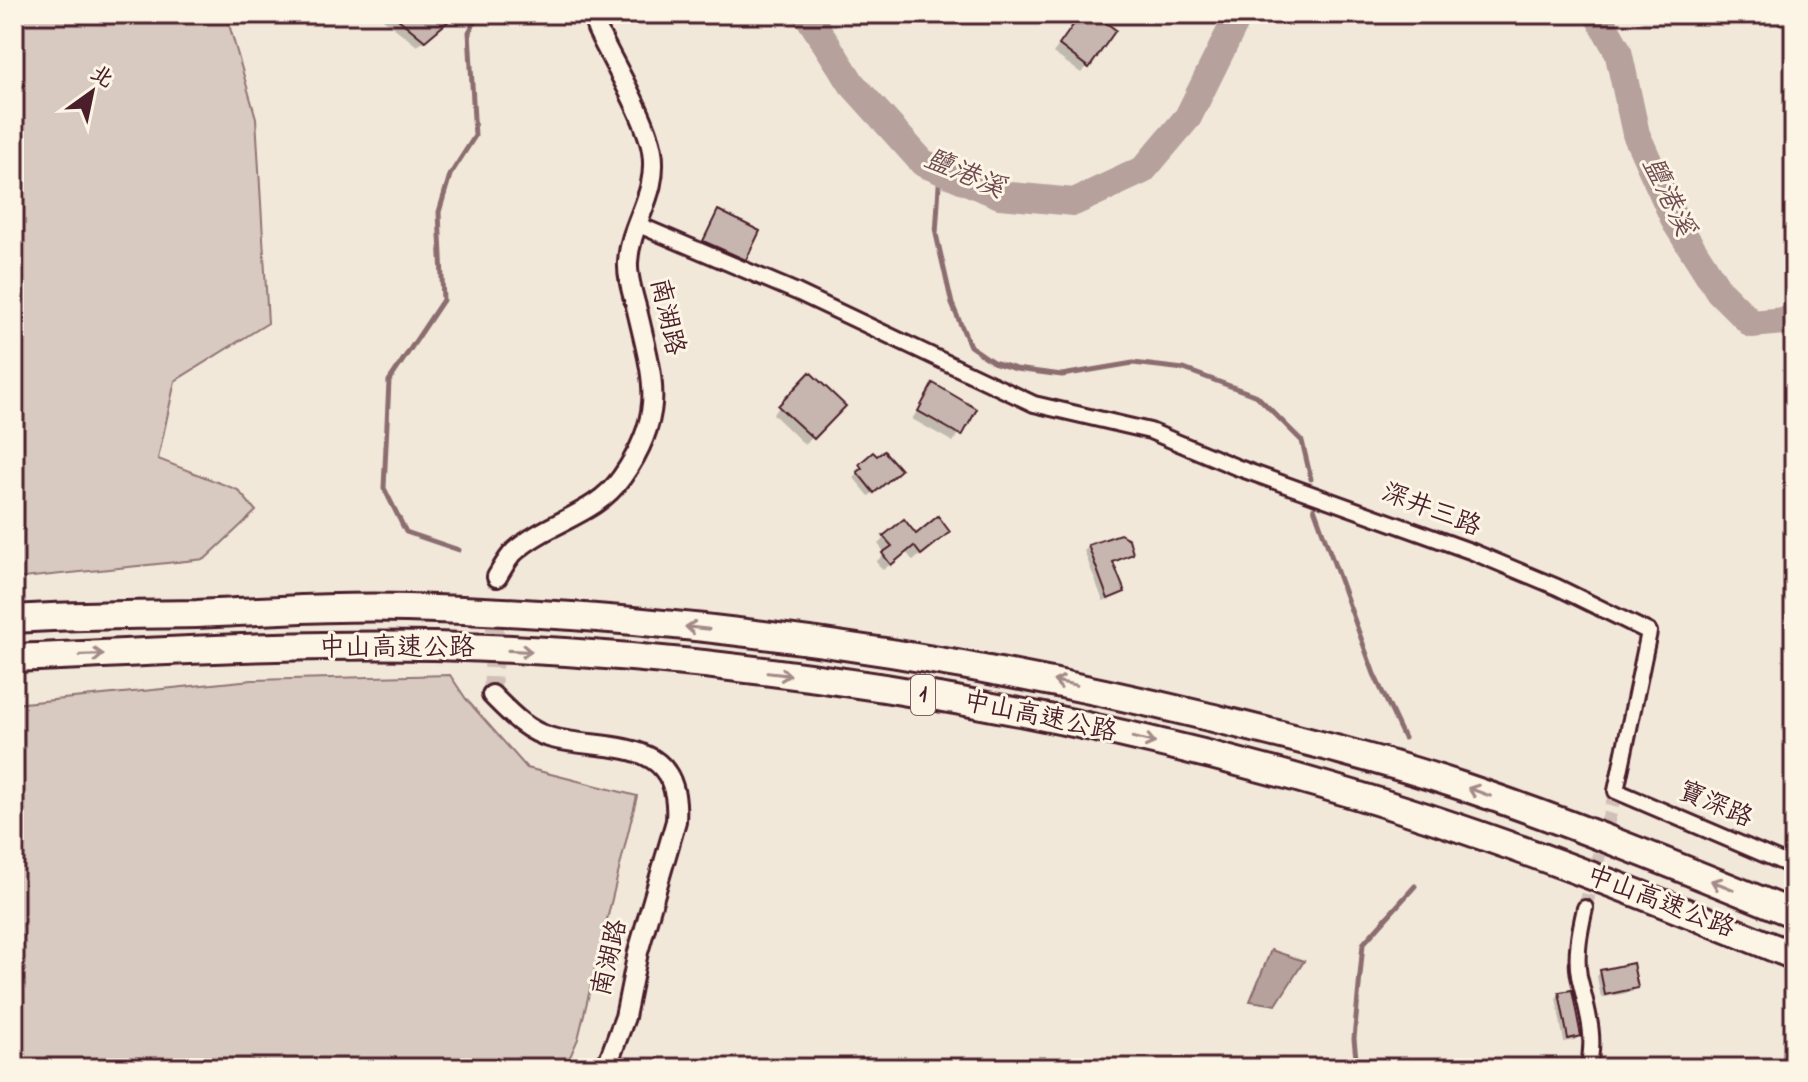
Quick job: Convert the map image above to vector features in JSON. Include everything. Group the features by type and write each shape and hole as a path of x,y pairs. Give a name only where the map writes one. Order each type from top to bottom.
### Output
{"highway":[{"name":"中山高速公路","path":"14,619 296,609 404,608 526,613 810,639 977,666 1213,718 1446,781 1633,848 1794,914"},
{"name":"中山高速公路","path":"14,658 434,646 586,655 904,691 1055,719 1329,787 1642,894 1794,956"}],"street":[{"name":"南湖路","path":"497,577 513,553 549,528 587,511 608,496 642,444 651,415 654,381 628,265 653,185 652,149 593,14"},
{"name":"深井三路","path":"639,225 797,292 1034,404 1159,435 1236,467 1473,552 1557,587 1649,632 1616,791"},
{"name":"南湖路","path":"492,695 520,724 551,738 637,750 654,759 668,777 677,803 676,821 638,952 625,1017 606,1068"},
{"name":"寶深路","path":"1616,791 1794,867"},
{"path":"1585,908 1579,935 1579,975 1588,1004 1593,1053 1588,1068"}],"shaded area":[{"path":"14,14 226,14 256,118 268,323 175,381 158,459 238,490 256,511 205,559 14,579"},
{"path":"450,675 466,699 527,768 637,796 578,1039 565,1068 14,1068 14,704 252,680"},
{"path":"1271,950 1304,961 1276,1005 1250,1001"}],"building":[{"path":"392,14 457,14 425,41"},
{"path":"1081,14 1094,14 1116,30 1089,68 1059,45"},
{"path":"718,210 760,231 746,260 703,241"},
{"path":"810,372 846,406 814,439 778,406"},
{"path":"933,383 977,409 962,436 918,411"},
{"path":"884,451 901,470 874,493 857,472 862,468 859,464 873,452 877,456"},
{"path":"938,516 950,532 921,555 914,546 891,565 882,553 892,546 883,536 904,519 916,534"},
{"path":"1120,534 1129,539 1133,554 1113,562 1125,592 1108,599 1088,545"},
{"path":"1633,963 1638,988 1605,995 1600,970"},
{"path":"1572,990 1581,1036 1568,1039 1559,992"}],"waterway":[{"path":"459,550 406,532 384,488 389,381 443,300 439,212 450,175 475,136 469,32 479,14"},
{"name":"鹽港溪","path":"807,14 852,84 923,163 1000,195 1074,202 1143,170 1188,117 1239,14"},
{"name":"鹽港溪","path":"1597,14 1618,51 1636,134 1676,223 1719,291 1752,324 1794,320"},
{"path":"940,170 936,234 952,304 970,346 993,362 1016,369 1062,375 1133,363 1184,369 1257,396 1302,441 1311,479"},
{"path":"1314,508 1374,674 1404,738"},
{"path":"1357,1068 1354,1039 1363,944 1415,886"}],"tunnel":[{"path":"492,695 497,577"},
{"path":"1585,908 1616,791"}]}
